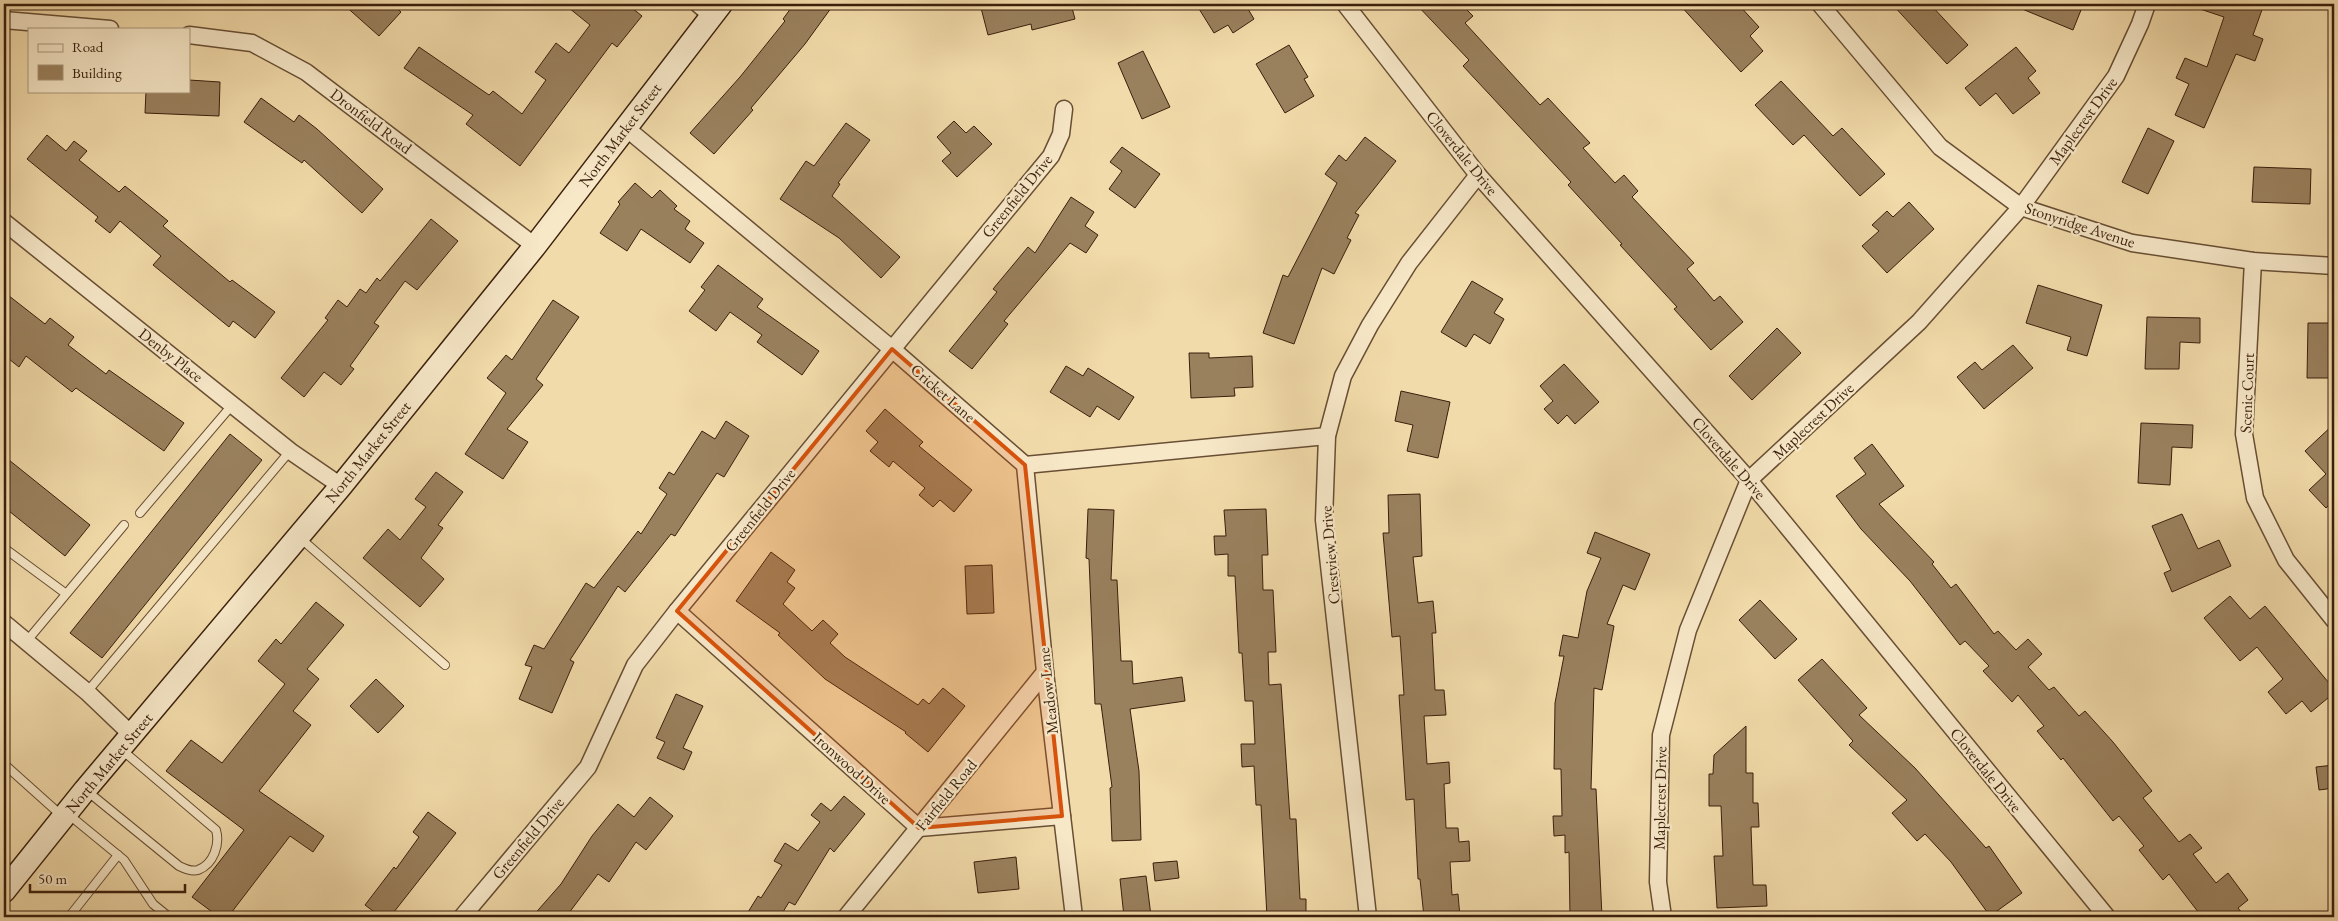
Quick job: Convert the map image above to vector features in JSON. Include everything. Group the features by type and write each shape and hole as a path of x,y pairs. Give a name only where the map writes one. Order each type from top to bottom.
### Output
{"street":[{"name":"Cloverdale Drive","path":"1345,4 1478,175 1749,480 2106,917"},
{"name":"Stonyridge Avenue","path":"1820,4 1940,147 2021,207 2132,243 2253,261 2334,266"},
{"name":"Maplecrest Drive","path":"1663,917 1658,882 1660,735 1688,630 1749,480 1919,322 2021,207 2116,76 2140,24 2146,4"},
{"name":"North Market Street","path":"4,891 65,815 341,486 535,246 626,128 710,7"},
{"path":"4,20 98,28"},
{"name":"Dronfield Road","path":"190,35 252,42 306,72 535,246"},
{"name":"Greenfield Drive","path":"462,917 588,766 636,665 677,611 1051,156 1061,134 1064,108"},
{"name":"Cricket Lane","path":"626,128 892,349 1025,465"},
{"name":"Crestview Drive","path":"1368,917 1324,520 1327,436 1343,376 1370,324 1409,263 1478,175"},
{"name":"Denby Place","path":"4,222 290,451 341,486"},
{"name":"Scenic Court","path":"2253,261 2244,434 2255,498 2286,560 2334,620"},
{"path":"1025,465 1327,436"},
{"name":"Meadow Lane","path":"1025,465 1045,672 1074,917"},
{"name":"Ironwood Drive","path":"677,611 919,828"},
{"path":"4,622 87,692 126,742"},
{"name":"Fairfield Road","path":"846,917 1045,672"},
{"path":"919,828 1062,816"}],"lane":[{"path":"140,512 233,404"},
{"path":"87,692 290,451"},
{"path":"26,642 65,593 124,525"},
{"path":"298,536 445,665"},
{"path":"4,548 65,593"},
{"path":"86,790 179,866 189,870 199,870 206,864 215,852 218,844 216,830 126,742"},
{"path":"4,764 65,815 124,860 153,904 168,917"},
{"path":"69,917 118,855"}],"highlighted area":[{"path":"892,349 1025,465 1062,816 919,828 677,611"}],"building":[{"path":"343,4 392,4 401,12 379,36"},
{"path":"564,4 627,4 642,16 617,47 612,43 520,166 466,124 473,115 404,68 419,47 489,95 493,91 522,114 546,80 535,72 556,43 569,53 590,25"},
{"path":"794,4 834,4 805,44 751,108 753,110 714,154 690,133 740,77 785,21 783,19"},
{"path":"980,4 1071,4 1075,19 1032,30 1031,24 988,35"},
{"path":"1196,4 1245,4 1254,19 1233,33 1228,25 1214,33"},
{"path":"1416,4 1461,4 1473,16 1465,23 1540,105 1548,98 1590,143 1583,148 1615,183 1624,175 1638,191 1632,197 1694,263 1687,269 1714,301 1720,296 1743,322 1711,350 1674,309 1677,307 1568,185 1571,182 1463,66 1469,60"},
{"path":"1679,4 1738,4 1759,27 1750,36 1763,51 1741,72"},
{"path":"1892,4 1930,4 1968,45 1947,64"},
{"path":"2010,4 2066,4 2081,10 2073,30"},
{"path":"2194,4 2264,4 2253,35 2263,39 2255,61 2236,54 2204,128 2175,115 2189,84 2176,78 2185,58 2207,67 2224,17 2194,7"},
{"path":"1289,45 1308,77 1304,79 1314,96 1285,113 1256,64"},
{"path":"2016,47 2036,71 2028,78 2040,93 2013,114 1996,93 1980,106 1965,88"},
{"path":"1143,51 1170,107 1142,119 1118,63"},
{"path":"190,80 220,82 219,116 145,113 146,92 190,92"},
{"path":"1781,81 1833,136 1842,128 1885,174 1860,196 1804,135 1793,145 1755,105"},
{"path":"261,98 294,122 299,115 383,189 362,213 304,160 302,163 244,122"},
{"path":"954,121 966,133 974,126 992,144 957,177 942,161 951,153 937,137"},
{"path":"846,123 870,140 838,183 840,184 832,196 900,257 881,278 839,238 780,199 806,161 814,166"},
{"path":"2148,128 2174,141 2148,194 2122,182"},
{"path":"47,135 66,151 74,141 87,151 79,160 119,192 125,186 168,221 163,226 230,282 232,280 275,312 255,338 233,321 229,327 153,265 161,256 120,221 110,233 95,221 98,217 27,159"},
{"path":"1365,137 1396,161 1355,213 1359,215 1347,238 1351,240 1334,274 1322,268 1294,344 1263,333 1283,275 1288,277 1337,183 1325,174 1339,155 1346,161"},
{"path":"1122,147 1160,174 1135,208 1109,189 1122,171 1110,162"},
{"path":"2254,167 2311,169 2310,204 2252,202"},
{"path":"635,183 652,198 660,190 677,206 674,209 690,221 685,229 704,243 690,263 641,229 627,251 600,233 620,204 618,202"},
{"path":"1071,197 1094,212 1085,226 1098,235 1086,253 1070,243 1004,321 1008,324 972,369 949,351 997,292 993,289 1028,247 1035,253"},
{"path":"1909,202 1934,229 1887,273 1862,246 1879,231 1872,225 1887,211 1893,217"},
{"path":"431,219 458,241 417,290 405,281 374,323 379,326 350,366 354,369 341,385 324,372 304,397 281,378 328,320 325,318 338,300 347,307 360,289 366,293 377,278 380,281"},
{"path":"718,265 763,299 757,307 819,351 802,375 757,342 762,335 730,312 716,331 689,311 705,290 701,287"},
{"path":"1472,281 1503,299 1494,313 1504,319 1490,344 1474,334 1466,347 1441,332"},
{"path":"2038,285 2102,305 2087,356 2067,350 2071,337 2026,323"},
{"path":"4,292 45,324 50,318 74,337 68,345 106,374 109,370 184,423 164,451 76,388 72,392 26,356 19,367 4,355"},
{"path":"553,300 579,317 536,379 543,385 507,429 528,442 503,479 465,454 506,393 487,378 506,355 512,360"},
{"path":"2147,317 2200,318 2200,343 2180,342 2179,369 2145,369"},
{"path":"2308,323 2333,323 2334,378 2307,378"},
{"path":"1777,328 1801,353 1752,400 1729,376"},
{"path":"2013,345 2033,368 1984,409 1957,377 1975,362 1982,370"},
{"path":"1189,353 1209,353 1209,358 1252,356 1253,387 1234,388 1235,396 1191,398"},
{"path":"1564,364 1599,402 1575,424 1567,415 1558,424 1544,409 1553,401 1540,386"},
{"path":"1066,366 1083,376 1088,368 1134,397 1119,420 1097,406 1090,417 1050,392"},
{"path":"1401,391 1450,402 1438,458 1407,451 1413,425 1395,421"},
{"path":"885,409 923,442 919,446 972,490 954,512 940,500 933,507 919,495 925,488 893,461 889,467 870,451 878,442 866,431"},
{"path":"726,421 749,436 724,477 717,473 675,536 671,534 625,592 618,586 570,660 574,662 552,713 519,699 532,667 525,665 534,645 544,649 586,583 594,588 638,531 641,534 667,494 659,488 669,472 674,475 702,431 715,439"},
{"path":"2141,423 2193,425 2192,448 2172,447 2170,485 2138,483"},
{"path":"2334,424 2334,500 2326,508 2309,490 2326,474 2305,451"},
{"path":"230,434 262,460 102,658 70,633"},
{"path":"1872,444 1904,486 1879,504 1934,562 1932,564 1951,588 1956,584 1994,634 1998,631 2016,650 2028,639 2042,654 2028,667 2049,690 2054,687 2079,716 2085,711 2113,742 2152,791 2143,798 2179,842 2190,834 2202,848 2193,854 2216,883 2228,873 2248,900 2238,908 2245,917 2202,917 2169,874 2163,880 2139,850 2144,846 2119,816 2113,821 2063,758 2061,760 2037,731 2044,726 2018,695 2012,702 1983,671 1989,666 1965,641 1960,645 1910,581 1861,529 1836,496 1866,474 1854,458"},
{"path":"4,456 90,525 65,556 4,507"},
{"path":"436,472 463,492 438,525 443,528 421,558 444,579 420,607 363,558 388,529 400,540 426,507 415,499"},
{"path":"1420,494 1422,556 1413,557 1418,603 1433,601 1436,633 1432,633 1435,690 1444,690 1446,715 1424,716 1427,764 1449,762 1450,783 1444,784 1446,828 1458,828 1459,842 1469,841 1470,861 1450,862 1452,895 1458,894 1460,917 1424,917 1420,879 1418,879 1414,799 1406,800 1399,695 1404,695 1400,636 1392,637 1383,533 1389,533 1388,495"},
{"path":"1088,509 1114,510 1111,580 1117,580 1121,661 1132,661 1133,684 1182,677 1185,701 1130,709 1139,771 1141,840 1112,841 1110,788 1112,787 1101,704 1095,704 1089,559 1086,558"},
{"path":"1266,509 1268,555 1262,555 1263,590 1273,590 1276,652 1268,652 1269,685 1281,684 1290,819 1296,819 1300,899 1306,899 1306,917 1267,917 1261,805 1256,805 1254,766 1242,767 1241,744 1255,744 1253,701 1245,701 1242,653 1239,653 1235,576 1228,576 1228,554 1215,555 1214,536 1226,536 1224,510"},
{"path":"2182,514 2198,549 2219,540 2231,566 2172,592 2164,573 2171,570 2152,526"},
{"path":"1595,532 1650,554 1635,590 1623,585 1607,624 1614,626 1602,690 1594,688 1591,789 1596,789 1602,917 1570,917 1569,852 1565,853 1565,835 1554,836 1553,816 1562,816 1561,769 1554,769 1555,703 1564,656 1559,656 1563,635 1578,638 1587,591 1601,558 1587,553"},
{"path":"771,552 795,570 787,582 795,588 783,604 812,631 823,620 838,634 830,643 845,657 918,705 923,699 929,704 943,688 965,706 928,752 906,732 825,679 778,635 780,633 736,601"},
{"path":"992,565 994,613 967,614 965,566"},
{"path":"2230,596 2250,619 2265,606 2334,689 2334,693 2311,712 2302,701 2286,714 2268,692 2283,679 2257,647 2240,661 2204,618"},
{"path":"1760,600 1797,639 1775,659 1739,620"},
{"path":"316,602 344,625 307,669 319,679 293,711 311,725 259,791 324,836 313,852 290,836 228,917 219,917 192,897 244,830 166,771 191,740 222,763 285,684 258,661 276,639 281,644"},
{"path":"1822,659 1867,708 1859,715 1915,768 1986,848 1989,846 2022,893 1990,916 1951,862 1925,834 1917,841 1892,813 1907,800 1849,745 1853,741 1798,680"},
{"path":"376,679 404,706 378,733 350,706"},
{"path":"676,694 703,706 683,748 692,752 684,770 657,758 665,742 656,738"},
{"path":"1746,726 1746,773 1753,773 1753,803 1758,803 1759,827 1751,827 1753,885 1766,885 1767,906 1717,908 1714,856 1723,856 1721,806 1709,806 1709,774 1713,774 1714,755"},
{"path":"2334,765 2334,788 2319,790 2316,767"},
{"path":"844,796 865,814 834,852 830,848 795,905 789,902 780,917 745,917 758,896 761,898 782,865 774,861 785,843 798,851 820,822 811,815 821,803 831,811"},
{"path":"650,797 673,816 646,850 636,842 609,882 598,874 566,917 532,917 561,884 592,836 618,804 634,817"},
{"path":"428,812 456,833 390,917 381,917 365,905 394,867 396,869 419,837 413,832"},
{"path":"1016,857 1019,889 978,893 974,862"},
{"path":"1177,861 1179,878 1155,881 1153,863"},
{"path":"1146,876 1151,916 1124,917 1120,879"}]}
